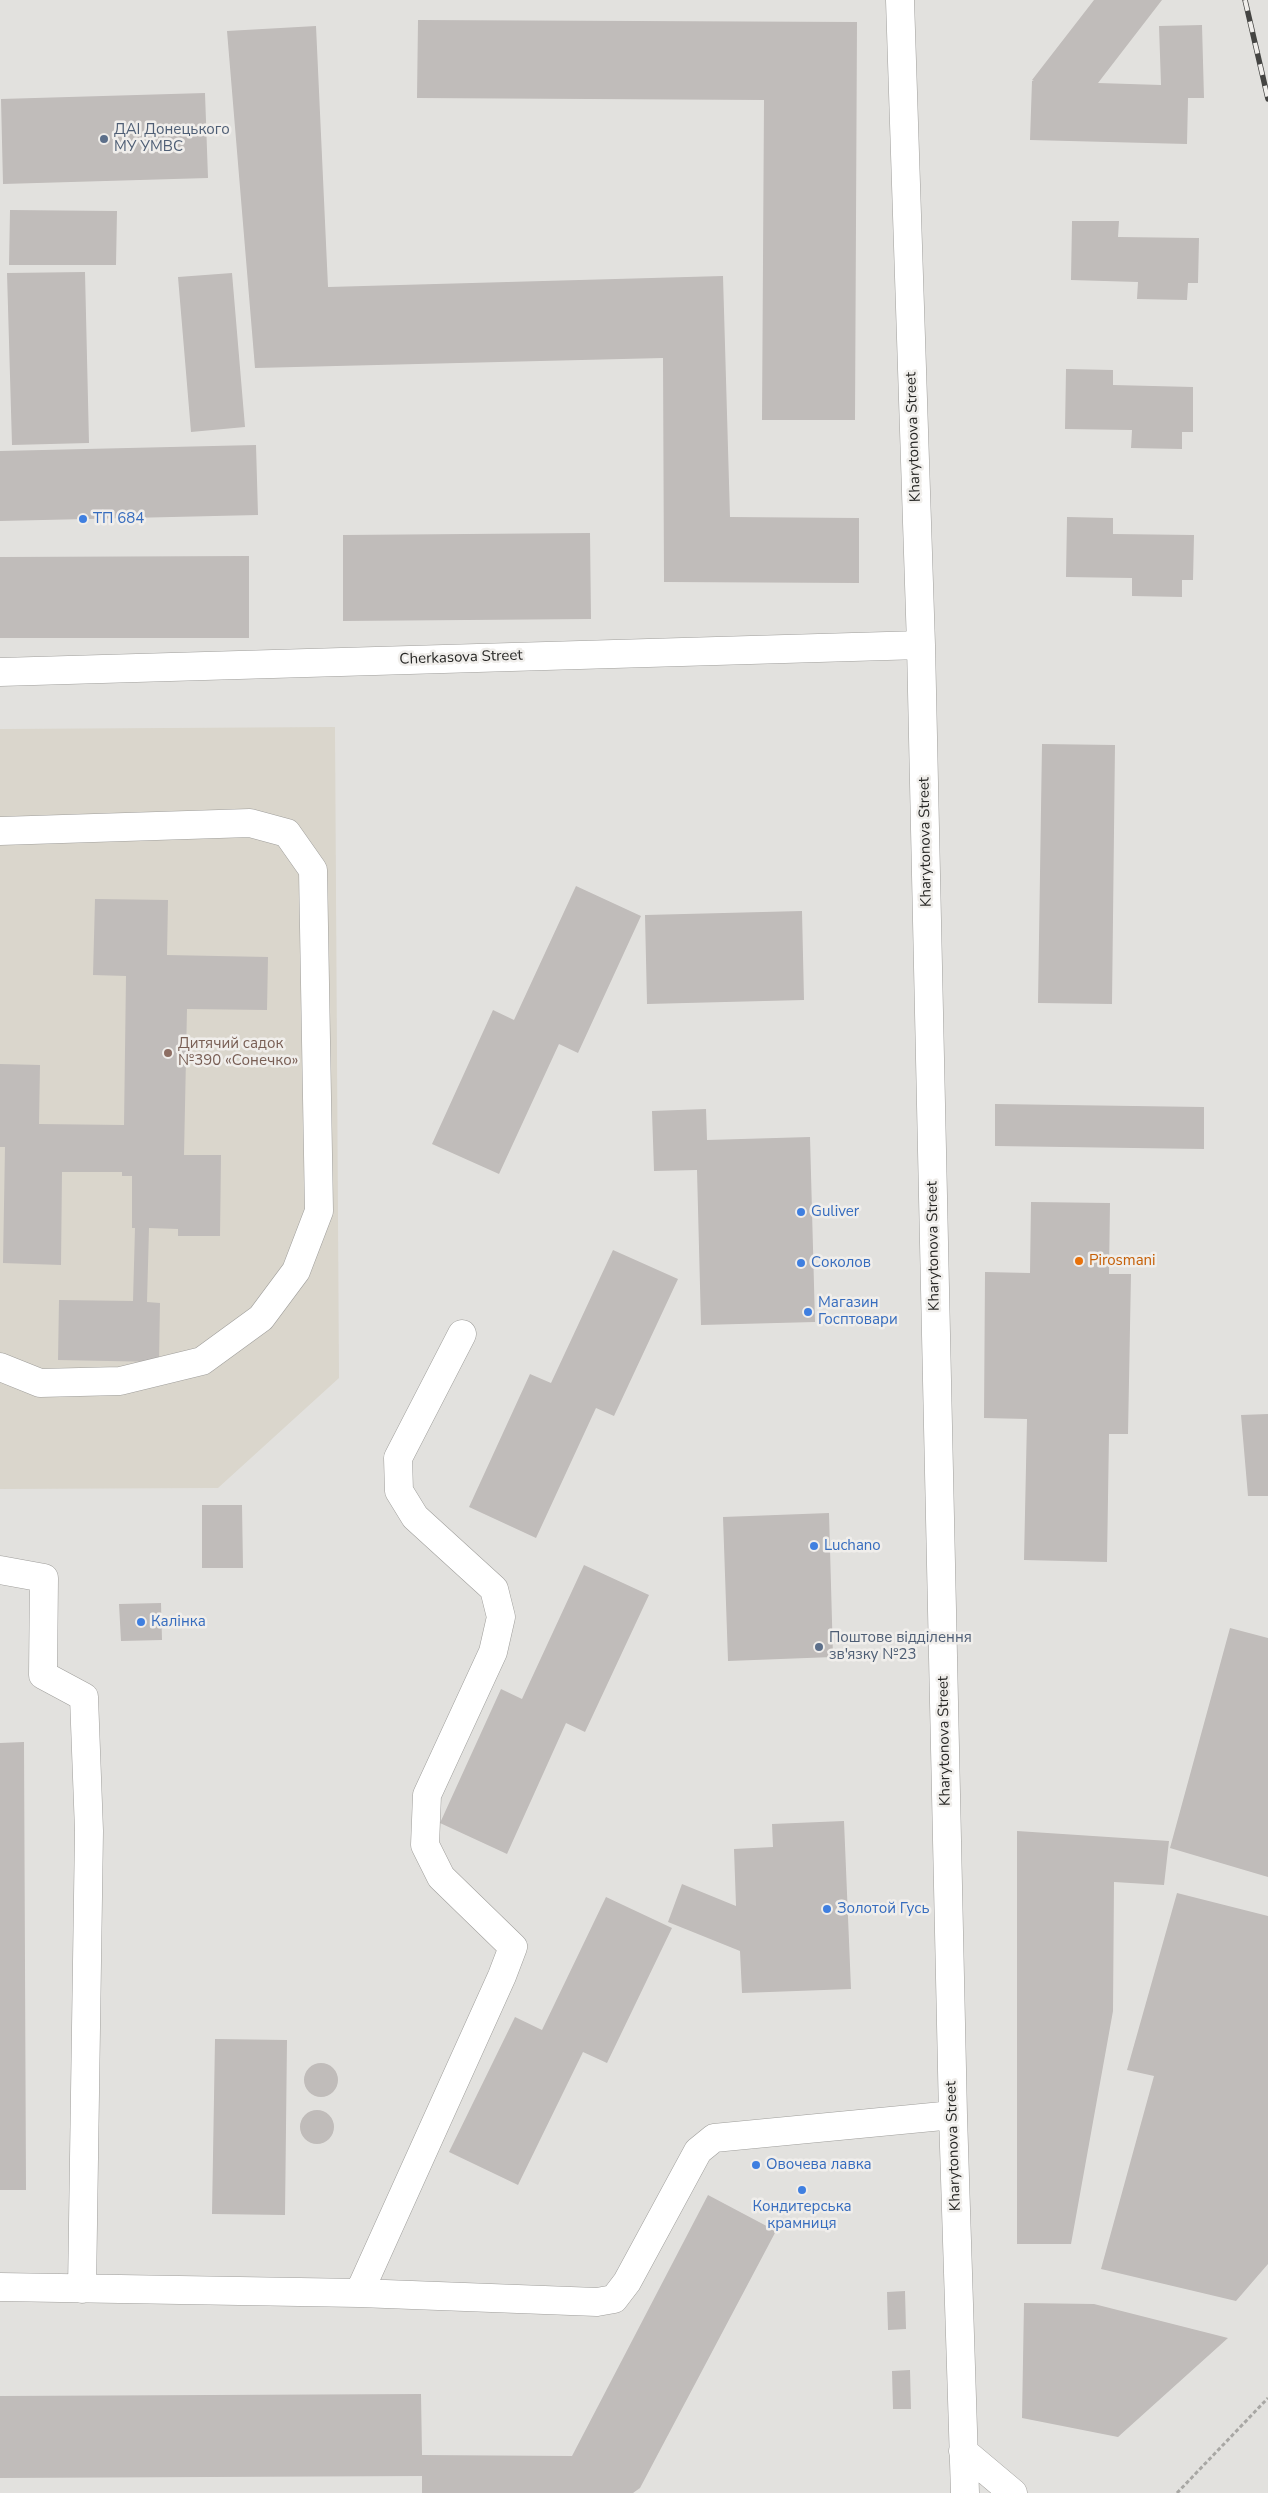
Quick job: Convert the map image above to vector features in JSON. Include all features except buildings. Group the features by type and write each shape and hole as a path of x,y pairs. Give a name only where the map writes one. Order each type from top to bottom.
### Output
{"street":[{"name":"Kharytonova Street","path":"900,0 921,645 953,2115 965,2493"},
{"name":"Cherkasova Street","path":"0,672 921,645"},
{"path":"0,831 250,823 287,834 313,870 319,1211 296,1271 261,1318 202,1361 120,1381 40,1383 0,1367"},
{"path":"359,2293 502,1976 513,1947 441,1877 425,1846 427,1795 493,1652 501,1617 494,1588 415,1517 399,1491 398,1458 462,1334"},
{"path":"0,1570 44,1578 43,1675 84,1697 89,1831 82,2289"},
{"path":"0,2287 359,2293 597,2302 614,2299 628,2282 698,2151 714,2138 953,2115"},
{"path":"963,2451 1013,2493"}],"path":[{"path":"1177,2493 1268,2398"}],"shaded area":[{"name":"Дитячий садок №390 «Сонечко»","path":"335,727 339,1378 218,1488 0,1489 0,729"}],"railway":[{"path":"1245,0 1268,99"}],"place":[{"name":"ДАІ Донецького МУ УМВС","path":"104,139"},
{"name":"ТП 684","path":"83,519"},
{"name":"Дитячий садок №390 «Сонечко»","path":"168,1053"},
{"name":"Guliver","path":"801,1212"},
{"name":"Pirosmani","path":"1079,1261"},
{"name":"Соколов","path":"801,1263"},
{"name":"Магазин Госптовари","path":"808,1312"},
{"name":"Luchano","path":"814,1546"},
{"name":"Калінка","path":"141,1622"},
{"name":"Поштове відділення зв'язку №23","path":"819,1647"},
{"name":"Золотой Гусь","path":"827,1909"},
{"name":"Овочева лавка","path":"756,2165"},
{"name":"Кондитерська крамниця","path":"802,2190"}]}
